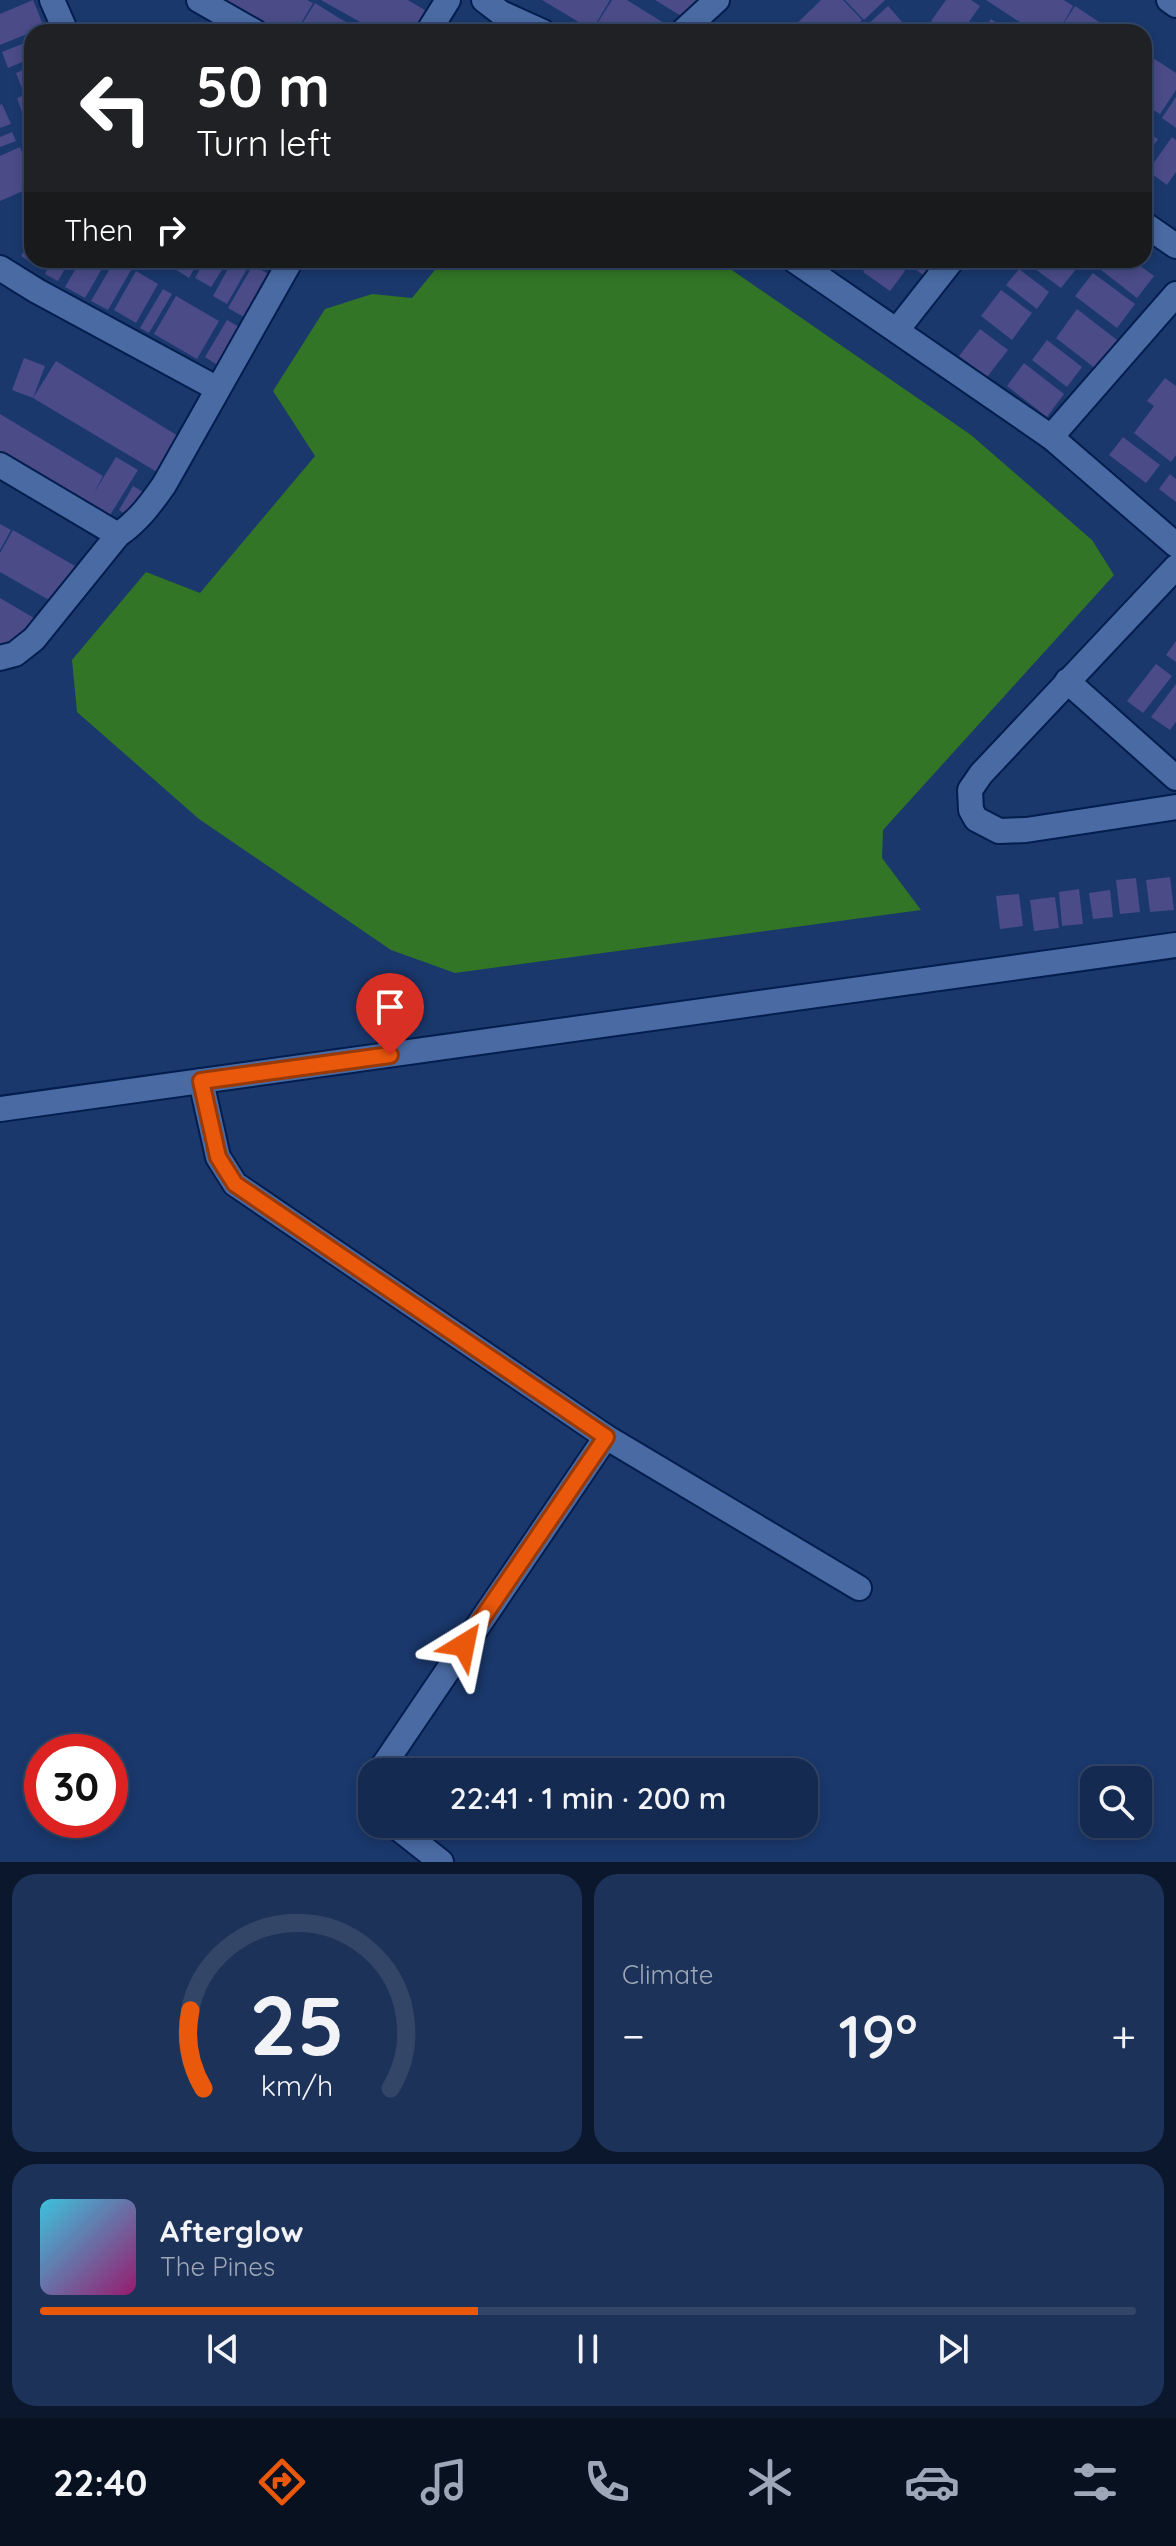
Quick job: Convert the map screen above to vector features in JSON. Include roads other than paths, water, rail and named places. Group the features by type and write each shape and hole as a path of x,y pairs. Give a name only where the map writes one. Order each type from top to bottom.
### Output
{"street":[{"path":"52,0 62,24"},
{"path":"199,0 241,24"},
{"path":"433,24 448,0"},
{"path":"691,24 717,0"},
{"path":"1169,0 1176,5"},
{"path":"493,7 511,24"},
{"path":"493,7 527,24"},
{"path":"1152,230 1176,246"},
{"path":"0,268 216,388"},
{"path":"0,658 15,654 34,639 118,535 134,524 147,509 164,485 286,268"},
{"path":"806,268 1051,437 1176,545"},
{"path":"897,330 946,268"},
{"path":"1051,437 1176,294"},
{"path":"0,465 118,535"},
{"path":"1176,567 981,774 970,790 969,801 976,819 988,827 1010,831 1176,807"},
{"path":"1067,681 1176,778"},
{"path":"0,1109 1176,945"},
{"path":"201,1081 218,1157 235,1184 606,1437 859,1588"},
{"path":"388,1758 606,1437"},
{"path":"411,1838 441,1862"}]}
